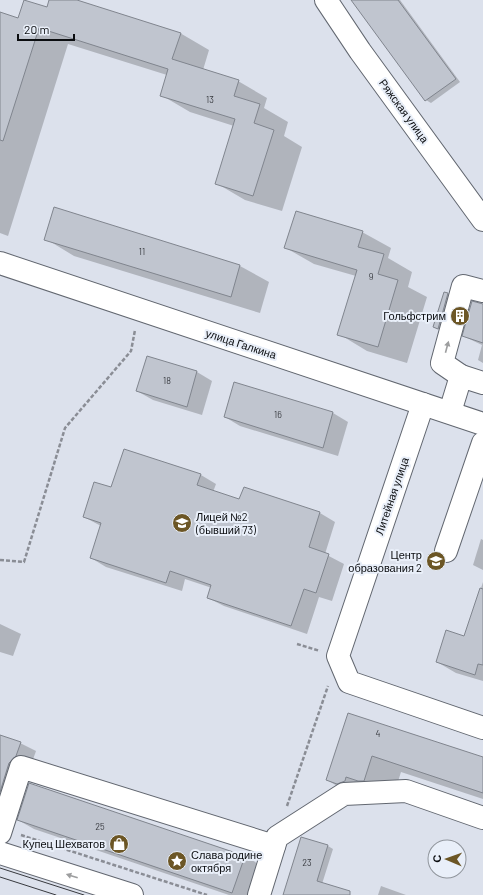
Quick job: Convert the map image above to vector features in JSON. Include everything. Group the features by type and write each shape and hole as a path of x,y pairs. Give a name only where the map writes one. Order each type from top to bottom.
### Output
{"street":[{"name":"Ряжская улица","path":"326,0 360,51 483,220"},
{"name":"улица Галкина","path":"0,263 483,424"},
{"path":"483,291 463,286 442,363 461,376 483,383"},
{"path":"450,412 461,376"},
{"name":"Литейная улица","path":"338,656 423,404"},
{"path":"446,551 483,443"},
{"path":"338,656 349,682 483,728"},
{"path":"1,831 21,767 275,841"},
{"path":"259,895 275,841 344,794 406,792 483,818"},
{"path":"0,853 132,895"}],"path":[{"path":"0,560 24,562 65,428 131,352 138,309"},
{"path":"286,807 338,656 297,644"},
{"path":"1,831 207,895"}],"building":[{"path":"24,0 47,7 49,0 77,0 181,33 172,59 239,80 234,96 260,104 254,123 274,130 253,196 215,184 235,119 160,96 168,69 39,28 3,141 0,140 0,12 18,18"},
{"path":"351,0 398,0 456,79 425,101"},
{"path":"54,207 240,265 231,297 44,240"},
{"path":"296,211 363,231 358,247 384,254 378,274 398,280 378,347 337,335 357,270 284,248"},
{"path":"444,292 448,293 438,329 433,327"},
{"path":"472,301 483,304 483,343 462,336"},
{"path":"147,356 197,371 187,407 136,391"},
{"path":"234,382 333,412 323,448 224,417"},
{"path":"124,449 201,474 197,485 239,499 244,487 320,512 309,547 329,554 316,593 304,589 291,626 207,598 211,585 170,571 166,583 90,558 101,523 83,517 94,482 111,487"},
{"path":"480,588 483,589 483,665 478,664 475,675 436,662 446,630 464,636"},
{"path":"348,713 483,757 483,793 372,756 364,781 358,781 346,777 345,781 337,784 326,780"},
{"path":"0,735 21,742 16,756 9,763 0,792"},
{"path":"29,783 245,856 232,893 17,820"},
{"path":"301,837 328,845 317,881 350,891 350,895 283,895"}],"tram line":[{"path":"0,868 84,895"},
{"path":"0,877 56,895"}],"place":[{"name":"Гольфстрим","path":"460,316"},
{"name":"Лицей №2 (бывший 73)","path":"182,523"},
{"name":"Центр образования 2","path":"436,561"},
{"name":"Купец Шехватов","path":"119,844"},
{"name":"Слава родине октября","path":"177,861"}]}
